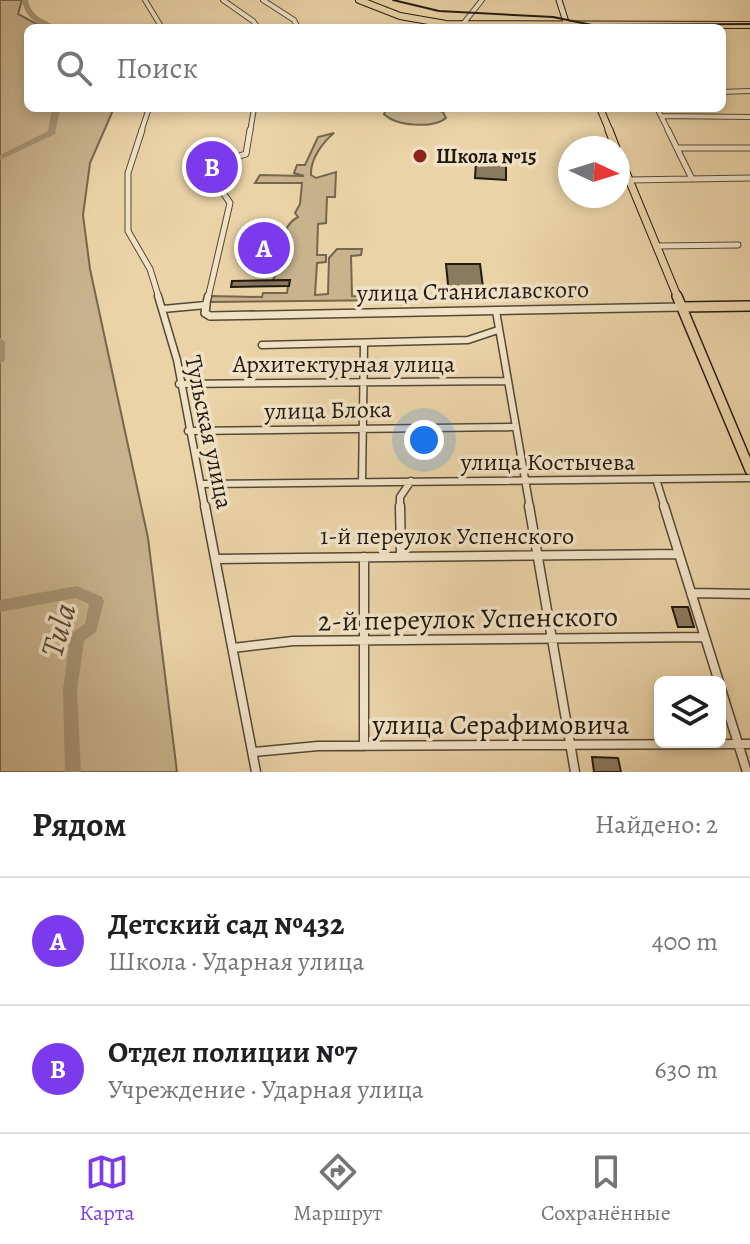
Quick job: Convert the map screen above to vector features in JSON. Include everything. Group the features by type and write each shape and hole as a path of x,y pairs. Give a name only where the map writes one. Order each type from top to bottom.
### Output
{"main road":[{"path":"359,0 410,18 463,24"},
{"path":"559,0 567,24"},
{"path":"726,25 750,25"},
{"path":"602,112 611,136"},
{"path":"630,182 750,470"},
{"name":"улица Станиславского","path":"683,307 750,306"}],"street":[{"path":"145,0 160,24"},
{"path":"223,0 255,24"},
{"path":"263,0 296,24"},
{"path":"463,24 482,0"},
{"path":"726,92 750,91"},
{"name":"Тульская улица","path":"148,112 128,173 128,231 150,269 163,309 202,484 256,772"},
{"path":"163,309 206,305 230,203 218,185 223,161 246,154 253,112"},
{"path":"659,112 692,179"},
{"path":"661,116 750,117"},
{"path":"677,148 750,148"},
{"path":"630,180 750,178"},
{"path":"657,246 738,245"},
{"name":"улица Станиславского","path":"206,305 205,313 210,316 683,307"},
{"path":"496,311 575,772"},
{"path":"262,345 468,340 498,330"},
{"path":"362,482 364,344"},
{"name":"Архитектурная улица","path":"179,384 508,381"},
{"name":"улица Блока","path":"188,431 516,427"},
{"name":"улица Костычева","path":"202,484 750,478"},
{"path":"656,479 716,676"},
{"path":"401,555 400,497 411,481"},
{"name":"1-й переулок Успенского","path":"216,559 679,554"},
{"path":"364,557 364,746"},
{"path":"691,593 750,594"},
{"name":"2-й переулок Успенского","path":"233,648 266,642 704,637"},
{"path":"726,705 747,772"},
{"name":"улица Серафимовича","path":"253,752 364,746 750,744"}],"shaded area":[{"path":"0,0 22,0 18,14 37,24 24,24 24,112 112,112 90,163 83,215 90,269 148,538 177,772 0,772"},
{"path":"443,112 446,118 424,125 397,121 384,114"},
{"path":"334,133 318,151 311,169 311,175 316,178 336,172 335,197 327,197 326,223 318,224 317,255 326,255 326,262 317,263 315,295 328,294 329,258 337,249 362,249 361,255 351,256 352,296 399,297 398,300 210,302 211,296 262,297 263,293 287,293 289,280 272,281 286,259 280,256 283,239 289,224 298,217 295,213 300,204 302,183 255,183 260,175 304,176 294,173 297,165 305,165 318,137"}],"building":[{"path":"476,162 506,164 506,180 475,178"},
{"path":"446,264 480,264 484,295 449,295"},
{"path":"290,280 289,286 231,287 232,281"},
{"path":"672,607 688,607 694,627 678,627"},
{"path":"592,757 618,758 621,772 594,772"}],"waterway":[{"name":"Tula","path":"25,0 31,15 47,24"},
{"name":"Tula","path":"0,158 52,132 55,112"},
{"name":"Tula","path":"0,342 0,360"},
{"name":"Tula","path":"0,606 77,592 97,601 91,628 77,638 70,690 73,772"}],"tram line":[{"path":"393,0 439,11 553,17 587,24"},
{"path":"726,24 750,24"}],"place":[{"name":"Школа №15","path":"420,156"},
{"name":"Отдел полиции №7","path":"212,167"},
{"name":"Детский сад №432","path":"264,248"}]}
